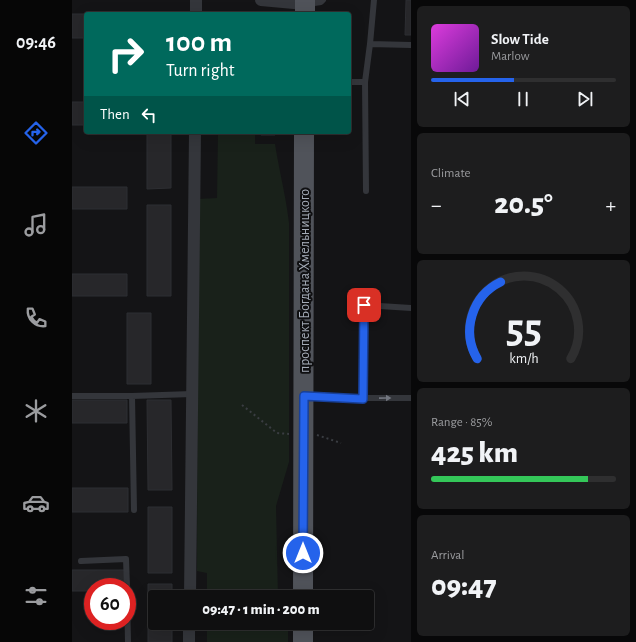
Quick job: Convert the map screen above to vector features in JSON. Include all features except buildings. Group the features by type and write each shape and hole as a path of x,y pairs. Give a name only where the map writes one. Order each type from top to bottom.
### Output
{"main road":[{"name":"проспект Богдана Хмельницкого","path":"303,590 304,134"},
{"path":"303,630 303,642"}],"street":[{"path":"196,0 196,12"},
{"path":"261,0 308,4"},
{"path":"190,590 194,134"},
{"path":"189,642 190,630"}],"lane":[{"path":"366,191 365,82 374,0"},
{"path":"370,44 411,45"},
{"path":"351,82 365,82"},
{"path":"363,399 364,305 411,308"},
{"path":"72,396 192,394"},
{"path":"132,396 134,510"},
{"path":"304,396 363,399 411,398"},
{"path":"81,561 126,559 127,578"},
{"path":"128,630 128,642"}],"shaded area":[{"path":"218,134 255,134 255,144 275,144 289,223 289,462 276,506 278,590 207,590 207,573 197,571 198,199 217,198"},
{"path":"207,630 288,630 288,642 207,642"}],"route":[{"path":"303,553 304,396 363,399 364,305"}]}
